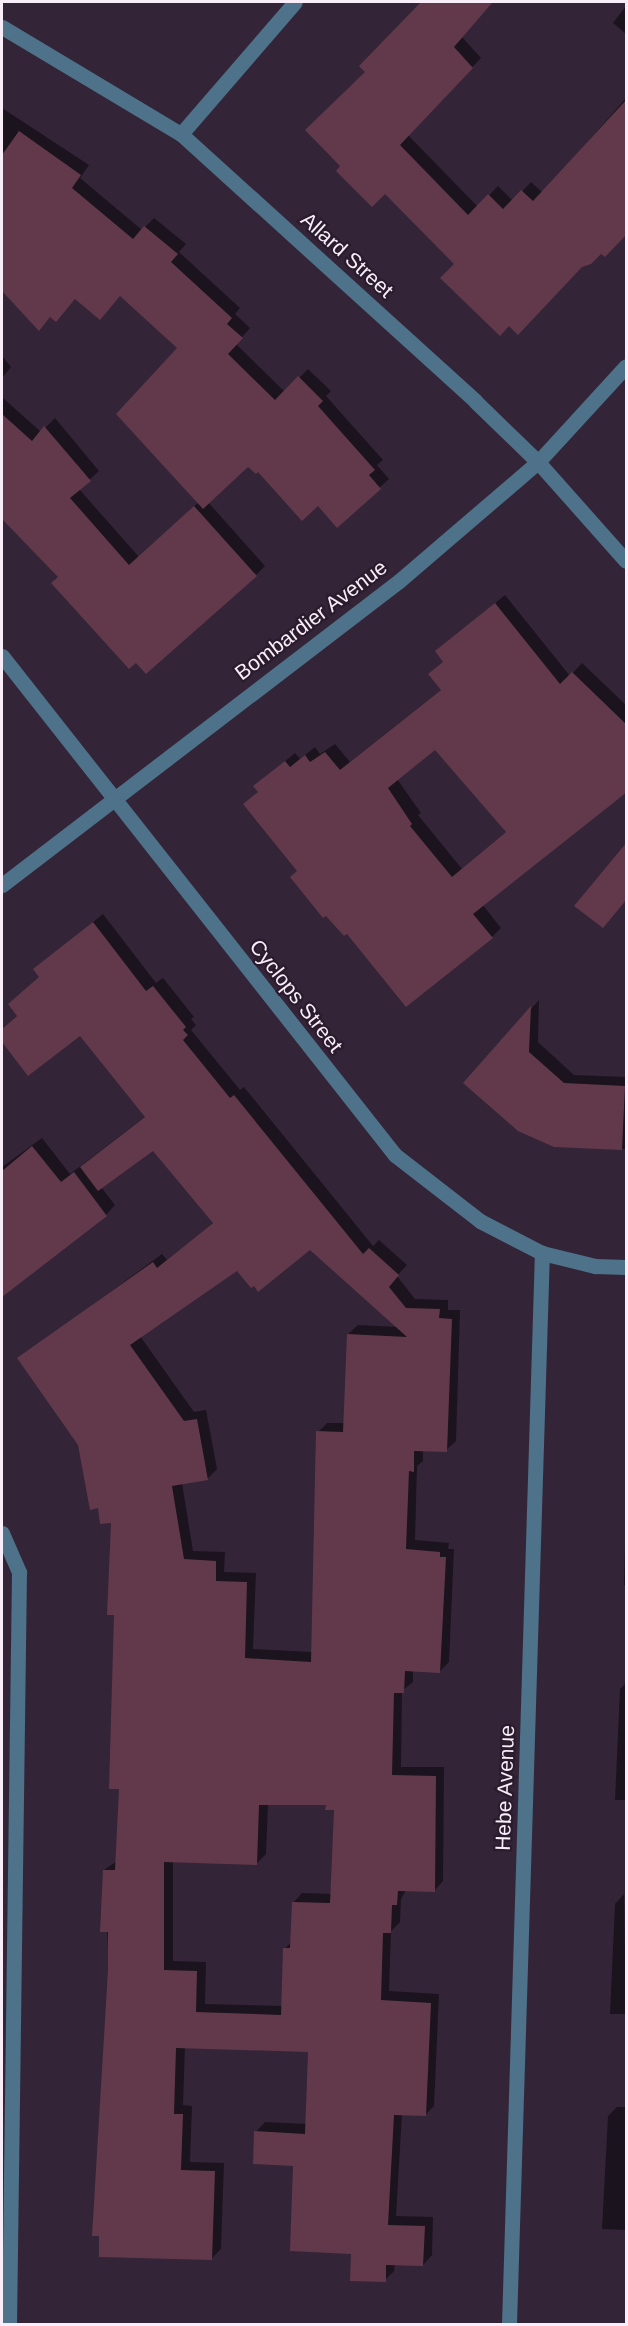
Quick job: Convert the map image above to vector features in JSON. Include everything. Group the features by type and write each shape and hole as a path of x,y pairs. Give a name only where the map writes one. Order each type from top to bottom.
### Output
{"street":[{"path":"181,134 295,2"},
{"name":"Allard Street","path":"2,27 181,134 538,462 627,561"},
{"name":"Bombardier Avenue","path":"2,885 112,798 399,581 538,462 627,366"},
{"name":"Cyclops Street","path":"2,656 395,1155 480,1221 542,1253 595,1266 627,1267"},
{"name":"Hebe Avenue","path":"510,2325 542,1253"},
{"path":"2,1533 19,1572 9,2325"}],"building":[{"path":"421,2 493,2 454,47 473,68 400,145 468,215 488,194 503,209 521,190 533,201 627,99 627,234 605,257 601,254 591,264 582,267 518,335 509,326 500,336 440,278 454,264 385,194 372,207 336,171 340,166 305,130 365,72 359,66"},
{"path":"19,131 81,175 72,188 133,239 144,226 178,254 171,262 232,318 227,324 243,338 228,354 275,400 298,376 323,401 318,406 375,470 369,475 381,489 337,528 318,506 302,521 258,472 256,474 248,467 203,509 116,414 177,348 120,296 100,320 75,299 56,322 50,317 39,331 2,291 2,155"},
{"path":"2,414 32,441 44,426 91,481 70,498 129,565 194,506 257,576 146,674 136,663 129,669 51,583 58,577 2,519"},
{"path":"495,603 560,684 572,672 627,725 627,792 473,914 493,938 406,1007 347,934 344,936 326,916 323,918 290,877 297,871 243,804 258,792 253,786 285,761 290,767 305,755 310,762 325,752 340,770 441,690 428,674 443,662 435,651","holes":["435,750 506,832 452,877 410,826 412,824 388,788"]},
{"path":"627,842 627,899 603,928 574,906"},
{"path":"93,922 146,991 153,986 186,1027 183,1030 188,1035 183,1040 230,1098 234,1095 363,1254 369,1248 399,1275 389,1287 406,1308 440,1309 439,1318 452,1319 447,1452 414,1451 414,1472 409,1471 406,1549 440,1552 440,1557 446,1557 440,1673 405,1671 404,1693 394,1693 392,1775 436,1776 435,1892 398,1891 397,1905 392,1905 391,1933 383,1933 381,2000 431,2003 426,2116 394,2115 388,2225 425,2226 423,2266 386,2265 386,2282 350,2281 351,2254 290,2251 293,2166 253,2164 254,2131 305,2134 308,2052 176,2048 174,2114 183,2114 181,2170 215,2171 212,2260 99,2257 99,2236 92,2236 108,1970 108,1932 100,1932 103,1870 115,1870 119,1789 109,1789 114,1615 107,1615 111,1523 100,1524 98,1508 90,1510 78,1445 17,1358 153,1262 157,1268 213,1223 153,1151 98,1191 80,1167 145,1117 80,1036 28,1076 2,1042 2,1029 17,1016 8,1004 39,977 33,969","holes":["310,1250 407,1337 347,1334 343,1432 316,1431 311,1662 245,1658 247,1582 216,1581 216,1561 184,1559 172,1486 208,1480 197,1419 184,1421 130,1345 237,1271 251,1288 254,1286 258,1292","259,1805 326,1805 325,1810 334,1810 330,1903 292,1902 290,1948 283,1948 281,2015 196,2012 197,1971 164,1970 164,1862 257,1865"]},
{"path":"531,1006 529,1052 564,1083 625,1086 622,1150 554,1147 518,1131 463,1083"},
{"path":"32,1146 61,1182 74,1172 107,1216 2,1297 2,1171"}]}
